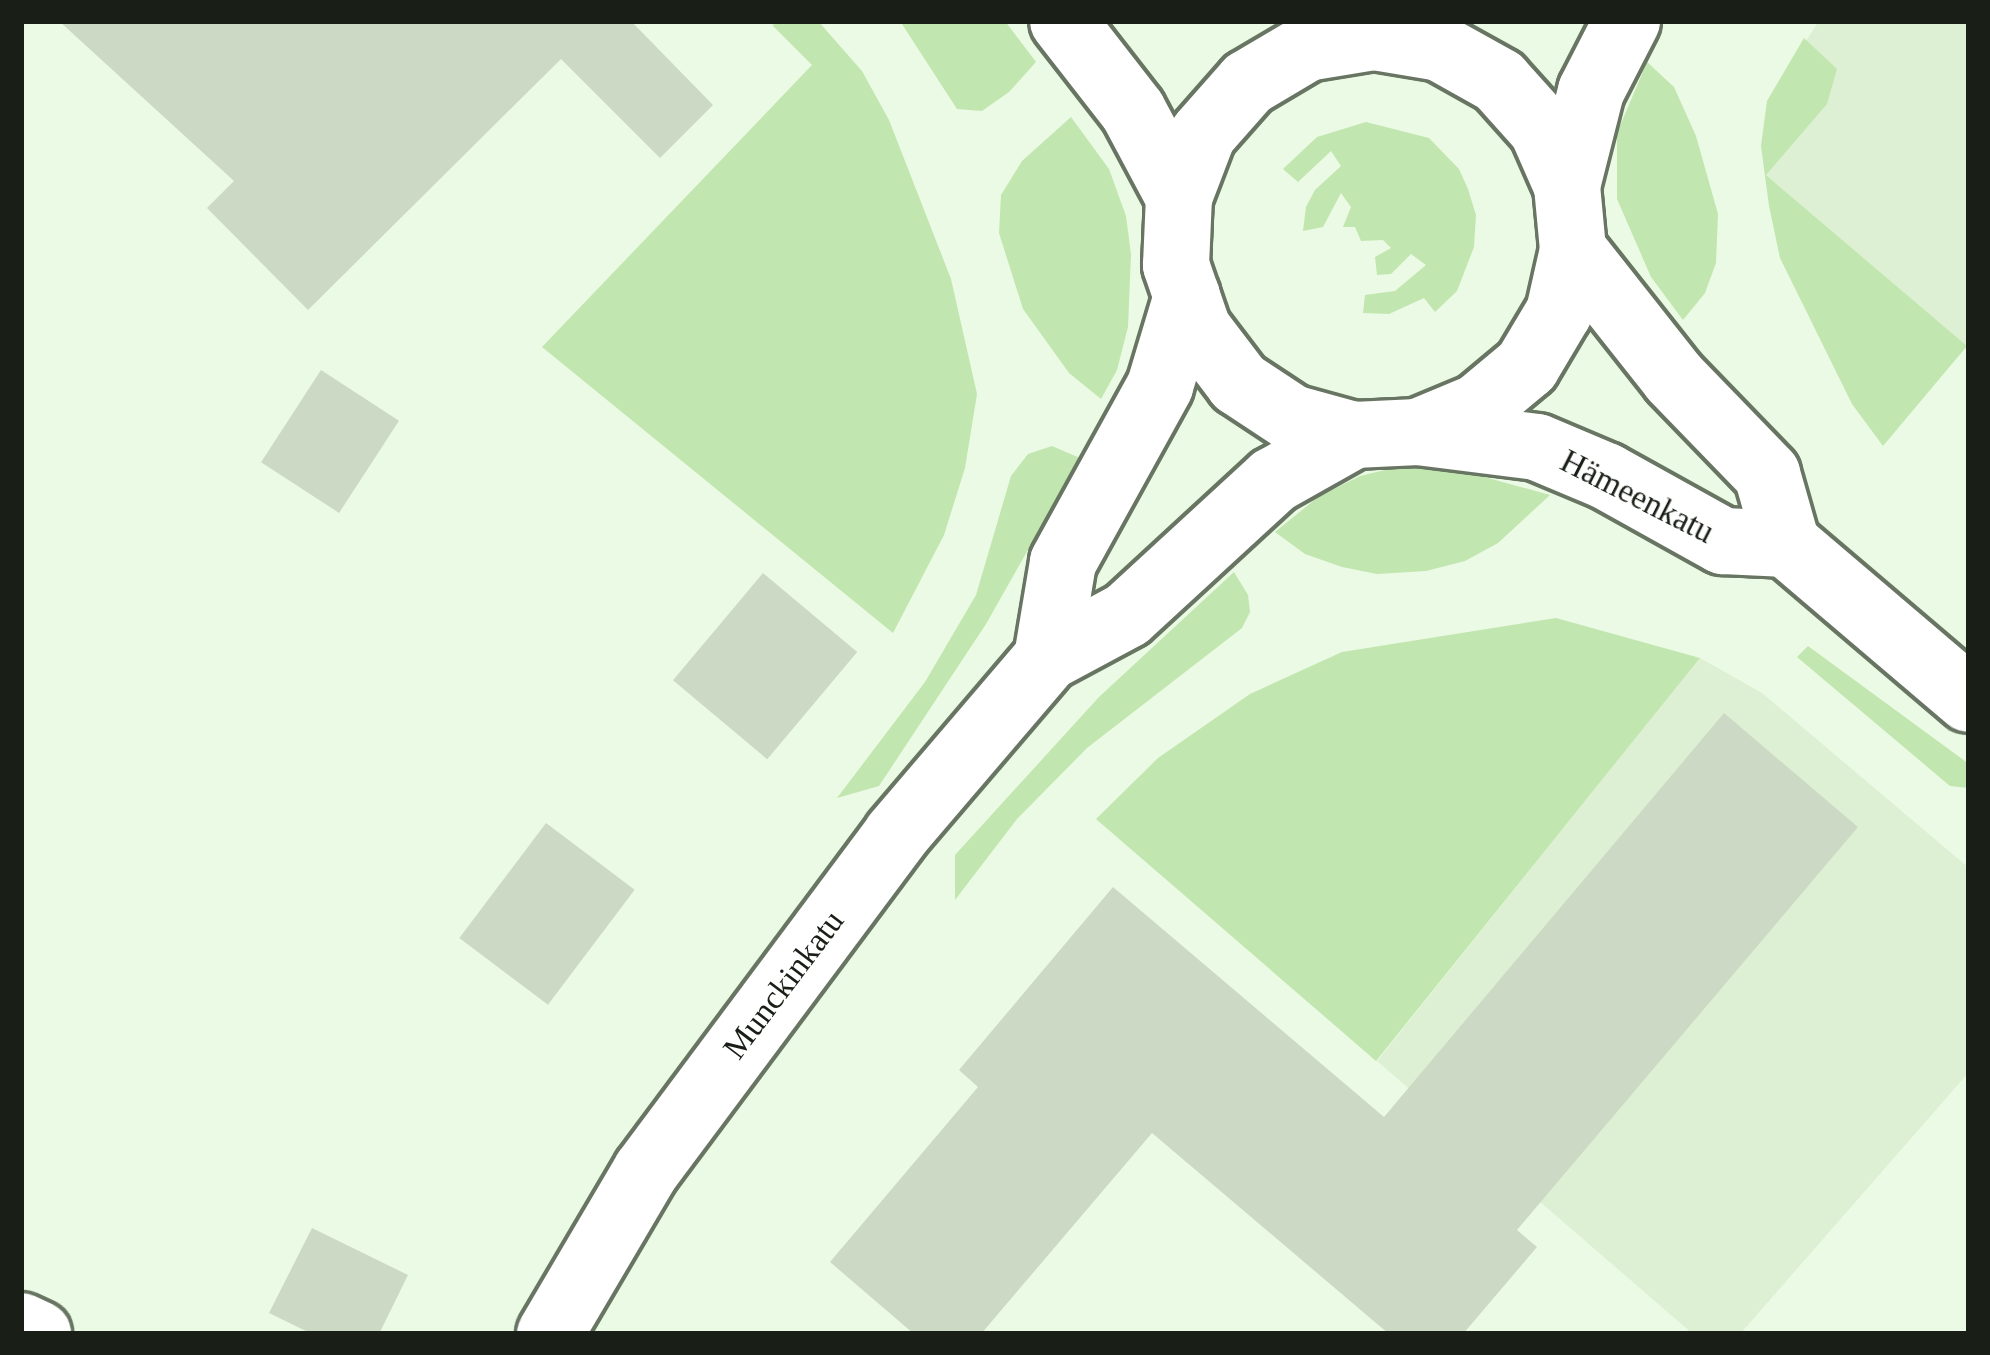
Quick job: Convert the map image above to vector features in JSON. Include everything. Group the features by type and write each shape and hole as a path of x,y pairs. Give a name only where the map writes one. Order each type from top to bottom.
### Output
{"main road":[{"path":"1064,21 1133,111 1179,197"},
{"path":"1567,186 1591,91 1627,21"},
{"path":"1389,29 1440,48 1499,81 1542,129 1567,186 1574,250 1559,312 1526,366 1478,407 1418,432 1354,435 1292,418 1239,383 1198,329 1177,265 1179,197 1203,134 1282,35 1389,29"},
{"path":"1574,250 1674,378 1767,474 1786,544 1969,699"},
{"path":"1047,658 1063,562 1160,386 1187,296"},
{"name":"Hämeenkatu","path":"1418,432 1537,447 1606,476 1723,541 1786,544"},
{"name":"Munckinkatu","path":"550,1334 646,1171 896,835 1047,658 1127,615 1274,480 1354,435"},
{"path":"21,1326 38,1334"}],"shaded area":[{"path":"1819,21 1969,21 1967,346 1765,174 1767,101"},
{"path":"1700,658 1762,693 1969,868 1969,1072 1740,1334 1693,1334 1377,1061"}],"green space":[{"path":"818,21 862,71 889,120 951,279 977,394 965,468 944,535 893,633 542,347 812,65 772,25"},
{"path":"900,21 1005,21 1036,62 1009,92 982,111 957,109"},
{"path":"1804,38 1837,69 1827,104 1766,175 1967,346 1883,446 1852,404 1780,258 1769,206 1761,146 1767,101"},
{"path":"1647,62 1674,87 1696,136 1718,214 1716,263 1705,293 1683,320 1651,277 1617,199 1617,133"},
{"path":"1071,117 1109,169 1126,216 1131,254 1128,327 1117,370 1101,399 1069,373 1023,309 999,233 1001,195 1022,161"},
{"path":"1366,122 1429,138 1459,169 1468,189 1476,215 1474,247 1457,291 1435,312 1424,298 1389,314 1363,313 1365,295 1395,291 1426,265 1411,254 1391,274 1377,275 1375,257 1391,248 1383,240 1361,241 1355,227 1343,227 1351,207 1341,193 1323,227 1303,231 1306,207 1315,190 1341,166 1331,151 1298,182 1283,169 1317,137"},
{"path":"1052,446 1080,458 986,624 879,786 837,798 925,682 976,595 1011,476 1028,454"},
{"path":"1448,467 1550,495 1498,543 1465,561 1426,571 1377,574 1342,567 1305,554 1275,532 1318,497 1360,476 1393,468"},
{"path":"1234,572 1248,595 1250,612 1242,628 1087,748 1017,819 955,900 955,855 1099,697"},
{"path":"1556,618 1700,658 1376,1061 1096,819 1158,758 1250,694 1342,652"},
{"path":"1808,646 1969,764 1969,788 1950,786 1797,657"}],"building":[{"path":"59,21 631,21 713,105 660,158 561,59 308,310 207,208 234,181"},
{"path":"321,370 399,421 339,513 261,462"},
{"path":"763,573 857,652 767,759 673,680"},
{"path":"1724,713 1858,827 1517,1230 1537,1247 1463,1334 1389,1334 1152,1133 981,1334 914,1334 830,1262 978,1087 959,1070 1113,887 1384,1117"},
{"path":"546,823 635,890 548,1005 459,938"},
{"path":"312,1228 408,1275 379,1334 312,1334 269,1313"}]}
